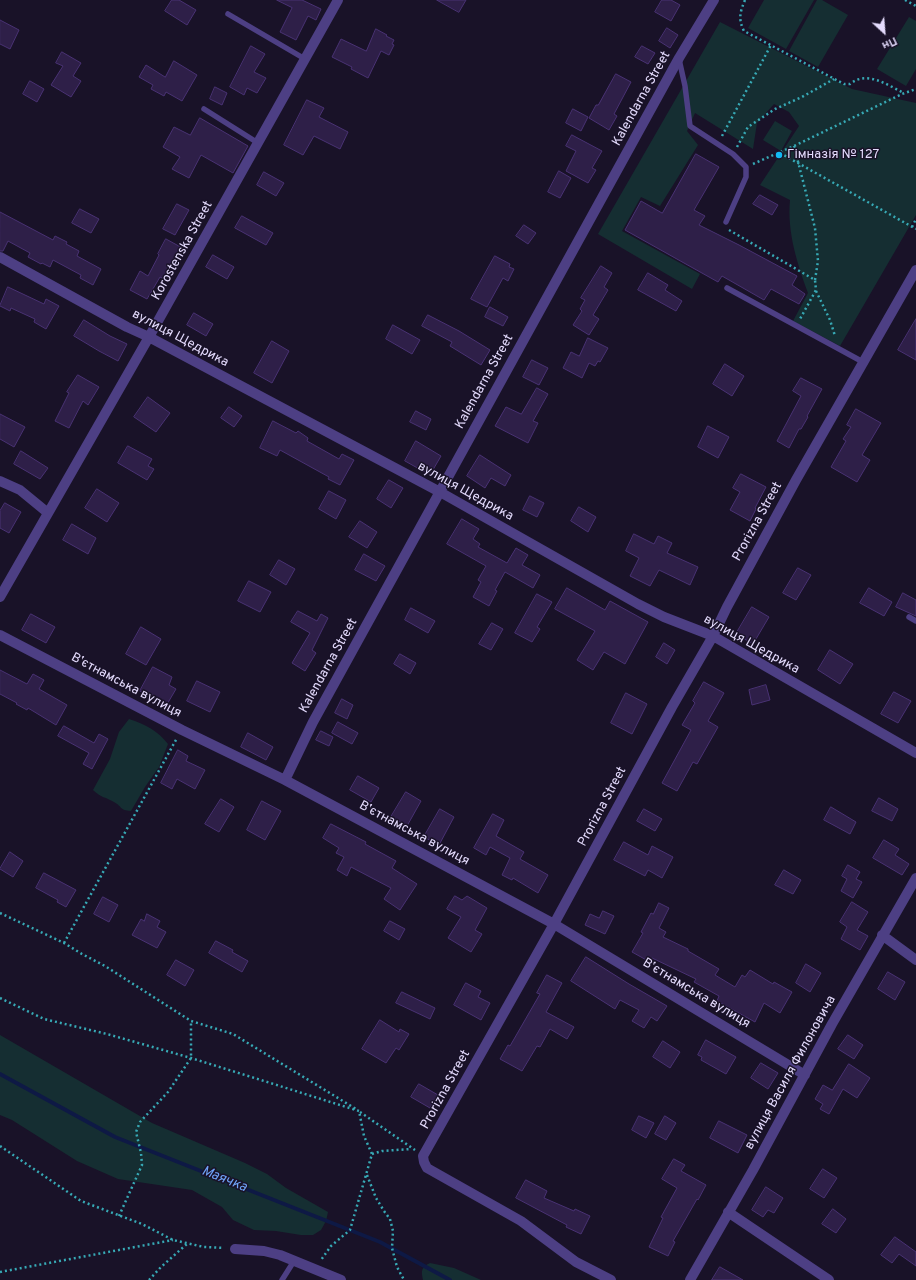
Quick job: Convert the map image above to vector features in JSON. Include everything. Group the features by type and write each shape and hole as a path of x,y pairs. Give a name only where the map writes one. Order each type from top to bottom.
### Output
{"street":[{"name":"Korostenska Street","path":"0,597 149,337 338,0"},
{"name":"Kalendarna Street","path":"285,780 313,722 679,58 714,0"},
{"name":"вулиця Щедрика","path":"0,257 127,327 149,337 440,492 638,604 664,617 713,636 916,753"},
{"name":"Prorizna Street","path":"423,1156 554,924 672,707 713,636 727,607 792,487 916,270"},
{"path":"0,481 20,490 48,513"},
{"name":"Вʼєтнамська вулиця","path":"0,635 182,730 285,780 554,924 806,1075"},
{"name":"вулиця Василя Филоновича","path":"690,1280 806,1075 832,1024 882,935 916,878"},
{"path":"882,935 916,960"},
{"path":"423,1156 427,1168 521,1222 576,1262 611,1280"},
{"path":"728,1212 829,1280"},
{"path":"235,1249 264,1251 280,1255 341,1280"}],"lane":[{"path":"228,14 305,59"},
{"path":"679,58 685,86 690,126 733,154 746,167 746,177 726,222"},
{"path":"204,110 258,143"},
{"path":"727,288 863,362"},
{"path":"909,617 916,621"},
{"path":"282,1280 294,1261"}],"path":[{"path":"745,0 740,12 740,23 744,31 844,84 850,84 856,79 871,78 904,93"},
{"path":"905,0 916,6"},
{"path":"717,144 771,45"},
{"path":"733,154 748,128 775,109 802,97 835,79"},
{"path":"746,167 780,153 904,93 916,89"},
{"path":"794,146 815,228 818,261 815,280 816,290 830,320 839,349"},
{"path":"780,153 916,229"},
{"path":"912,226 916,219"},
{"path":"726,222 727,228 815,280"},
{"path":"796,326 816,290"},
{"path":"64,943 182,730"},
{"path":"0,913 64,943 105,966 191,1021 233,1034 359,1111 423,1156"},
{"path":"0,998 44,1019 107,1034 191,1058 359,1111"},
{"path":"119,1216 142,1164 136,1132 140,1122 168,1092 191,1058 191,1021"},
{"path":"314,1269 331,1246 350,1230 367,1174 372,1154 364,1136 359,1111"},
{"path":"0,1146 81,1201 142,1224 173,1240 204,1247 235,1249"},
{"path":"372,1154 382,1151 412,1148"},
{"path":"367,1174 376,1198 390,1219 393,1231 392,1248 397,1267 404,1280"},
{"path":"0,1272 173,1240"},
{"path":"149,1280 188,1243"}],"green space":[{"path":"764,0 814,0 786,49 748,28"},
{"path":"817,0 822,0 848,15 818,67 789,51"},
{"path":"909,17 916,21 916,69 906,86 877,69"},
{"path":"720,22 852,89 916,103 916,215 840,346 793,321 808,293 791,236 789,212 790,200 760,185 799,126 789,112 774,104 757,123 753,149 695,113 687,131 698,145 660,206 641,197 622,231 700,274 692,289 598,234"},
{"path":"775,121 792,131 781,151 763,140"},
{"path":"129,719 151,728 168,744 159,767 131,811 127,811 93,790 110,759 119,732"},
{"path":"0,1035 152,1123 267,1174 286,1188 328,1212 326,1221 321,1230 313,1235 301,1235 276,1231 254,1230 233,1220 222,1207 192,1190 118,1179 77,1161 12,1120 0,1115"},
{"path":"430,1263 454,1268 481,1280 423,1280 422,1270"}],"building":[{"path":"172,0 179,0 196,10 187,25 165,11"},
{"path":"277,0 302,0 321,9 316,20 308,16 296,40 280,32 292,8"},
{"path":"437,0 466,0 459,12"},
{"path":"662,0 671,0 680,5 671,21 655,12"},
{"path":"0,20 19,30 10,49 0,44"},
{"path":"667,28 678,35 670,48 659,41"},
{"path":"376,29 394,40 392,44 394,45 389,55 381,51 368,78 351,69 352,67 332,57 341,39 366,51"},
{"path":"251,46 265,54 254,72 266,78 257,93 247,88 244,95 230,87"},
{"path":"642,46 655,53 648,64 635,57"},
{"path":"62,52 81,63 73,76 81,81 71,97 51,85 63,66 56,63"},
{"path":"174,61 197,75 182,101 166,92 164,96 151,89 153,85 139,77 146,65 165,77"},
{"path":"616,74 631,82 614,114 617,116 609,130 589,118"},
{"path":"30,81 44,89 37,102 23,94"},
{"path":"215,87 227,93 222,105 210,99"},
{"path":"307,100 324,108 319,117 348,132 340,149 314,136 303,155 284,145"},
{"path":"573,109 588,117 581,131 566,123"},
{"path":"200,118 248,146 233,173 201,155 189,178 172,169 180,157 163,147 174,127 190,135"},
{"path":"572,135 602,151 592,168 596,170 588,183 566,171 576,151 566,146"},
{"path":"696,154 719,167 694,210 705,216 699,225 797,276 792,285 805,294 799,304 771,289 764,300 722,276 718,282 625,230 641,201 662,213"},
{"path":"559,171 571,178 560,198 548,192"},
{"path":"264,172 284,183 276,196 257,185"},
{"path":"760,195 778,205 772,215 753,204"},
{"path":"177,204 189,210 175,235 163,229"},
{"path":"80,209 99,219 91,233 72,223"},
{"path":"0,212 53,240 55,236 67,242 66,244 79,251 77,256 101,269 93,285 80,278 81,275 53,260 50,267 42,263 41,264 28,257 30,253 8,241 3,251 0,251"},
{"path":"242,216 273,233 266,245 235,228"},
{"path":"524,225 536,233 528,244 516,236"},
{"path":"166,239 186,250 178,265 173,262 164,279 160,277 147,299 130,290 140,271 148,276"},
{"path":"213,255 234,267 227,279 206,267"},
{"path":"495,256 510,264 509,267 514,269 508,281 503,278 487,307 471,299"},
{"path":"601,266 612,273 604,287 608,290 593,315 599,319 589,335 573,325 582,311 580,309 585,300 581,298"},
{"path":"648,273 668,285 665,290 682,301 676,311 638,290"},
{"path":"8,287 44,304 46,299 59,306 46,329 34,322 35,319 11,308 10,311 0,306"},
{"path":"490,307 508,317 503,326 485,317"},
{"path":"194,313 213,324 206,336 187,325"},
{"path":"428,315 459,331 490,350 481,365 450,346 452,342 422,326"},
{"path":"916,319 916,360 898,350"},
{"path":"84,320 110,336 127,344 118,361 74,336"},
{"path":"393,325 420,340 412,354 386,339"},
{"path":"588,338 608,348 600,362 598,361 595,366 589,363 582,378 563,368 571,352 579,356"},
{"path":"272,341 289,351 272,383 254,373"},
{"path":"532,360 548,368 539,385 523,377"},
{"path":"725,364 744,376 732,396 713,384"},
{"path":"78,375 99,387 88,405 83,401 69,428 55,421 69,393 67,392"},
{"path":"801,378 822,389 807,416 808,417 801,429 799,429 789,448 777,441 801,396 793,391"},
{"path":"537,388 548,394 533,421 538,423 528,443 495,426 506,407 521,414"},
{"path":"148,397 170,413 156,432 134,417"},
{"path":"229,407 242,416 234,427 221,418"},
{"path":"856,409 881,423 862,455 870,460 857,482 831,467 846,441 843,439 851,427 847,425"},
{"path":"416,411 431,419 426,430 410,422"},
{"path":"0,414 25,427 14,447 0,439"},
{"path":"273,421 296,433 298,431 308,438 307,441 339,459 342,454 354,460 340,485 328,479 329,477 280,450 277,456 260,448"},
{"path":"708,426 729,437 718,458 698,447"},
{"path":"416,441 441,456 430,475 405,461"},
{"path":"128,446 152,459 148,466 154,469 147,480 118,463"},
{"path":"21,451 48,468 40,479 14,464"},
{"path":"480,455 511,475 505,486 491,478 485,488 467,476"},
{"path":"741,474 766,487 750,521 730,510 740,492 733,488"},
{"path":"389,480 403,488 391,508 377,499"},
{"path":"97,489 119,503 107,522 85,508"},
{"path":"329,491 346,500 336,519 319,509"},
{"path":"530,496 544,503 537,517 523,510"},
{"path":"5,503 21,512 9,533 0,528 0,511"},
{"path":"579,507 596,517 588,532 571,521"},
{"path":"462,519 479,529 473,539 480,544 478,547 507,563 516,548 528,555 522,565 540,575 533,588 505,572 495,590 497,591 489,606 473,597 481,582 478,580 486,566 447,544"},
{"path":"360,521 377,532 367,548 349,537"},
{"path":"72,524 96,538 88,554 63,540"},
{"path":"634,534 654,544 658,536 672,543 667,553 698,567 690,585 659,570 650,586 630,576 639,558 626,551"},
{"path":"364,554 385,566 376,581 355,570"},
{"path":"279,560 295,569 286,585 270,575"},
{"path":"798,568 811,575 796,600 783,593"},
{"path":"249,581 271,592 260,612 238,601"},
{"path":"567,588 605,610 610,601 648,622 625,664 604,652 593,670 577,660 595,631 555,609"},
{"path":"869,588 892,602 884,616 860,603"},
{"path":"903,593 916,600 916,616 896,607"},
{"path":"537,594 552,602 537,627 540,629 532,642 515,633"},
{"path":"752,607 769,617 753,644 736,634"},
{"path":"411,608 435,621 428,633 405,620"},
{"path":"298,611 317,621 321,614 328,618 312,650 316,653 305,671 292,663 310,633 291,622"},
{"path":"31,614 55,627 46,643 22,630"},
{"path":"492,623 503,629 491,650 479,644"},
{"path":"141,627 161,639 146,665 126,654"},
{"path":"664,643 675,650 667,664 656,657"},
{"path":"830,650 853,664 840,684 818,670"},
{"path":"400,654 416,663 410,674 394,664"},
{"path":"153,667 172,677 169,685 176,689 166,706 140,691"},
{"path":"0,670 27,684 33,674 44,680 39,689 67,705 56,725 28,708 27,710 0,694"},
{"path":"197,681 220,692 210,712 187,701"},
{"path":"704,682 724,693 708,721 718,727 697,764 693,762 677,791 662,783 691,730 682,725 695,703 693,701"},
{"path":"766,685 770,700 752,705 749,690"},
{"path":"894,692 911,701 898,723 881,714"},
{"path":"626,693 647,704 632,734 611,723"},
{"path":"342,699 353,705 347,719 335,713"},
{"path":"338,722 358,733 352,744 332,733"},
{"path":"64,726 94,743 99,734 108,739 92,769 83,764 89,753 58,736"},
{"path":"321,731 333,737 329,746 316,740"},
{"path":"248,733 273,747 266,760 241,747"},
{"path":"178,750 188,756 186,761 205,770 195,789 177,779 172,789 161,783"},
{"path":"358,776 379,788 371,802 350,790"},
{"path":"406,792 421,801 407,826 391,817"},
{"path":"879,798 898,809 892,821 872,811"},
{"path":"221,799 234,807 219,832 205,824"},
{"path":"262,801 281,811 265,840 247,830"},
{"path":"831,807 856,822 850,834 824,820"},
{"path":"440,809 454,817 439,845 424,837"},
{"path":"644,809 662,819 655,831 637,821"},
{"path":"493,814 504,820 496,836 524,852 520,859 548,875 538,893 513,878 512,880 502,875 510,858 490,847 486,855 474,848"},
{"path":"331,824 366,842 365,844 396,861 392,868 417,884 400,910 384,899 391,888 351,867 347,876 337,870 344,857 336,853 339,848 323,838"},
{"path":"884,840 899,849 895,855 909,864 902,875 873,858"},
{"path":"624,842 648,855 652,846 673,857 662,878 648,870 645,876 614,860"},
{"path":"10,852 23,861 13,877 0,869"},
{"path":"848,865 860,872 856,879 862,882 853,898 841,891 847,879 842,876"},
{"path":"784,870 801,880 793,894 775,885"},
{"path":"44,873 76,890 66,907 57,902 58,900 36,888"},
{"path":"455,896 462,900 467,896 487,908 475,930 482,934 471,952 448,938 461,917 447,909"},
{"path":"103,897 118,905 109,922 94,914"},
{"path":"852,902 868,912 857,930 868,936 860,950 841,939 847,927 840,922"},
{"path":"659,903 669,908 659,928 666,932 663,937 688,949 688,951 719,969 715,975 735,987 742,975 745,977 750,970 773,984 774,982 792,992 780,1013 764,1003 755,1022 717,1001 719,996 694,982 696,979 652,958 650,962 632,952 643,933 641,932 651,913 653,914"},
{"path":"603,911 614,916 605,934 585,925 590,914 599,918"},
{"path":"147,914 160,921 157,927 166,932 157,948 132,935 141,919 144,921"},
{"path":"390,921 405,929 399,940 384,931"},
{"path":"216,941 233,950 232,952 248,961 242,972 209,953"},
{"path":"586,957 667,1006 657,1021 651,1017 644,1028 632,1021 639,1010 620,1000 615,1009 571,981"},
{"path":"176,960 194,970 185,986 167,975"},
{"path":"806,964 821,973 810,992 796,983"},
{"path":"888,972 905,982 895,1000 878,989"},
{"path":"547,975 562,983 546,1012 574,1027 567,1039 550,1029 540,1047 537,1046 522,1071 500,1059 508,1045 510,1046 540,994 537,993"},
{"path":"466,983 481,991 478,997 490,1003 481,1020 454,1005"},
{"path":"402,992 435,1008 430,1019 396,1003"},
{"path":"380,1020 399,1032 400,1029 409,1034 399,1050 396,1048 386,1063 362,1049"},
{"path":"848,1035 863,1045 854,1059 838,1049"},
{"path":"706,1040 736,1057 726,1074 701,1060 702,1057 698,1055"},
{"path":"663,1041 680,1052 670,1068 653,1057"},
{"path":"761,1063 778,1073 768,1089 751,1078"},
{"path":"849,1064 870,1078 857,1098 843,1089 829,1114 820,1109 823,1104 815,1099 823,1085 832,1090"},
{"path":"419,1084 438,1095 430,1108 411,1097"},
{"path":"639,1116 654,1123 646,1138 632,1130"},
{"path":"665,1116 676,1123 666,1140 655,1134"},
{"path":"719,1121 747,1135 738,1153 710,1138"},
{"path":"674,1159 685,1165 681,1171 706,1185 673,1241 675,1242 668,1256 649,1247 663,1218 661,1217 677,1188 662,1179"},
{"path":"823,1169 837,1178 824,1198 810,1189"},
{"path":"526,1180 547,1191 544,1198 590,1216 581,1234 516,1198"},
{"path":"766,1187 783,1198 774,1213 768,1210 763,1217 752,1210"},
{"path":"833,1209 846,1219 836,1233 822,1224"},
{"path":"895,1237 916,1252 916,1266 899,1254 892,1263 881,1255"},
{"path":"720,1267 743,1280 712,1280"}],"waterway":[{"name":"Маячка","path":"0,1074 115,1137 380,1242 450,1280"}],"place":[{"name":"Гімназія № 127","path":"779,155"}]}
